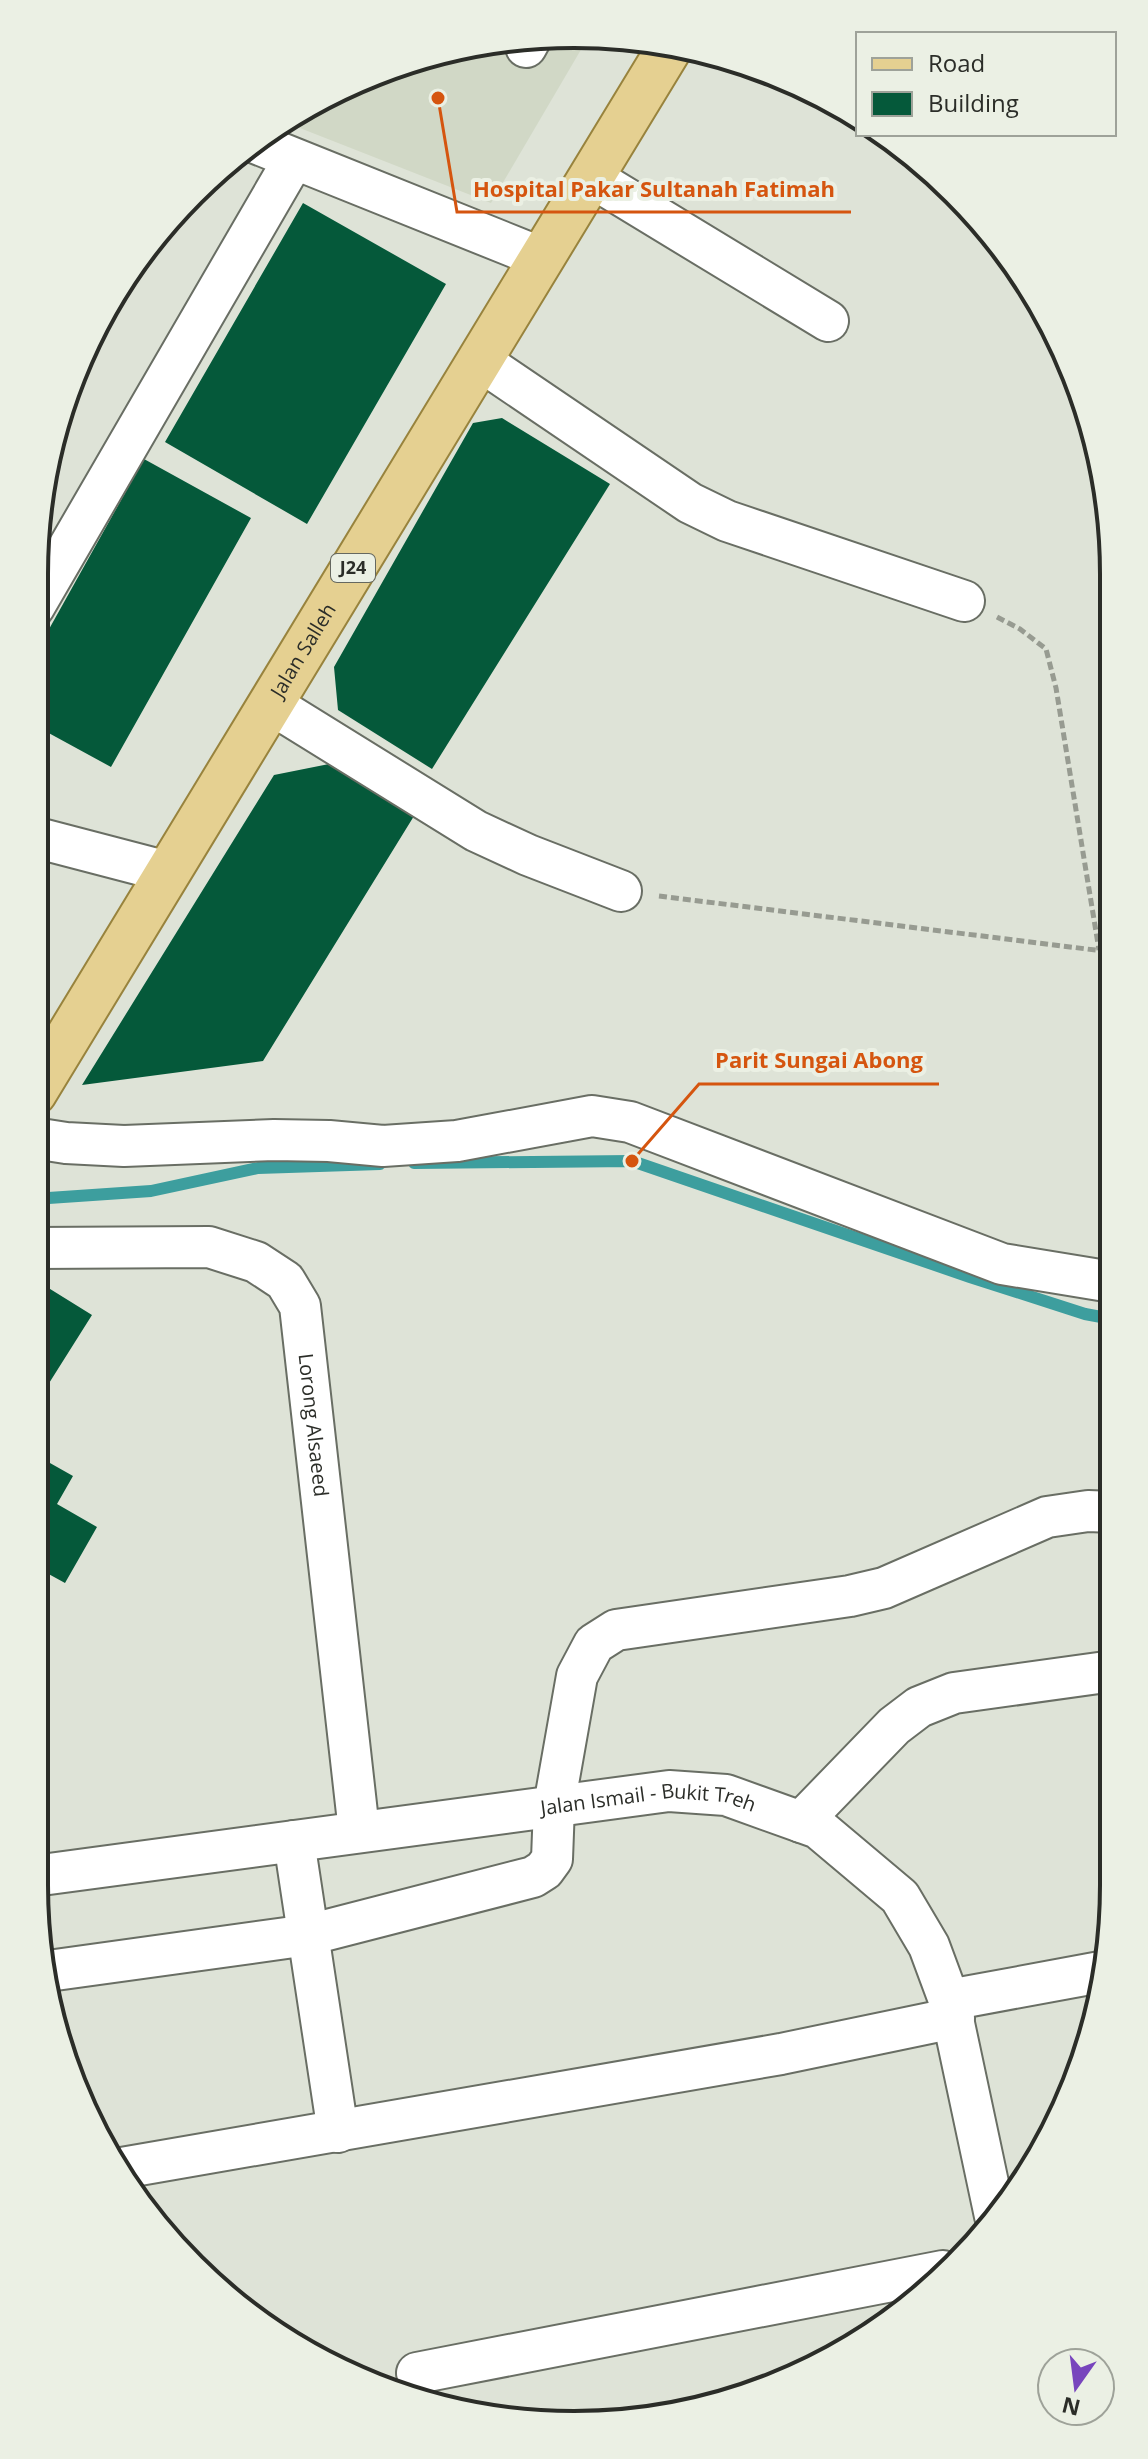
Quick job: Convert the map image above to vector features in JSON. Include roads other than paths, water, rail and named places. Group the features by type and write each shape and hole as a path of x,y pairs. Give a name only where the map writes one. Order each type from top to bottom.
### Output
{"main road":[{"name":"Jalan Salleh","path":"48,1070 665,56"}],"street":[{"path":"267,148 542,258"},
{"path":"48,583 294,159"},
{"path":"591,177 828,321"},
{"path":"479,360 690,503 727,521 964,601"},
{"path":"271,704 476,831 621,891"},
{"path":"48,841 168,872"},
{"path":"48,1140 124,1146 274,1140 383,1146 457,1141 592,1116 630,1122 1002,1264 1100,1280"},
{"name":"Lorong Alsaeed","path":"48,1248 209,1247 266,1268 285,1281 300,1306 359,1831"},
{"path":"55,1970 308,1935 533,1877 544,1870 552,1859 554,1806 577,1676 594,1644 616,1630 850,1596 884,1588 1047,1517 1100,1511"},
{"path":"801,1822 894,1726 919,1707 954,1693 1100,1673"},
{"name":"Jalan Ismail - Bukit Treh","path":"48,1874 669,1791 726,1795 818,1828 900,1897 929,1946 952,2009 992,2203"},
{"path":"294,1841 338,2132"},
{"path":"130,2167 781,2054 1092,1974"},
{"path":"417,2373 928,2274"}],"waterway":[{"path":"414,1163 632,1161 970,1277 1100,1317"},
{"path":"48,1198 151,1191 258,1168 380,1164"}],"place":[{"name":"Hospital Pakar Sultanah Fatimah","path":"438,98"},
{"name":"Parit Sungai Abong","path":"632,1161"}]}
